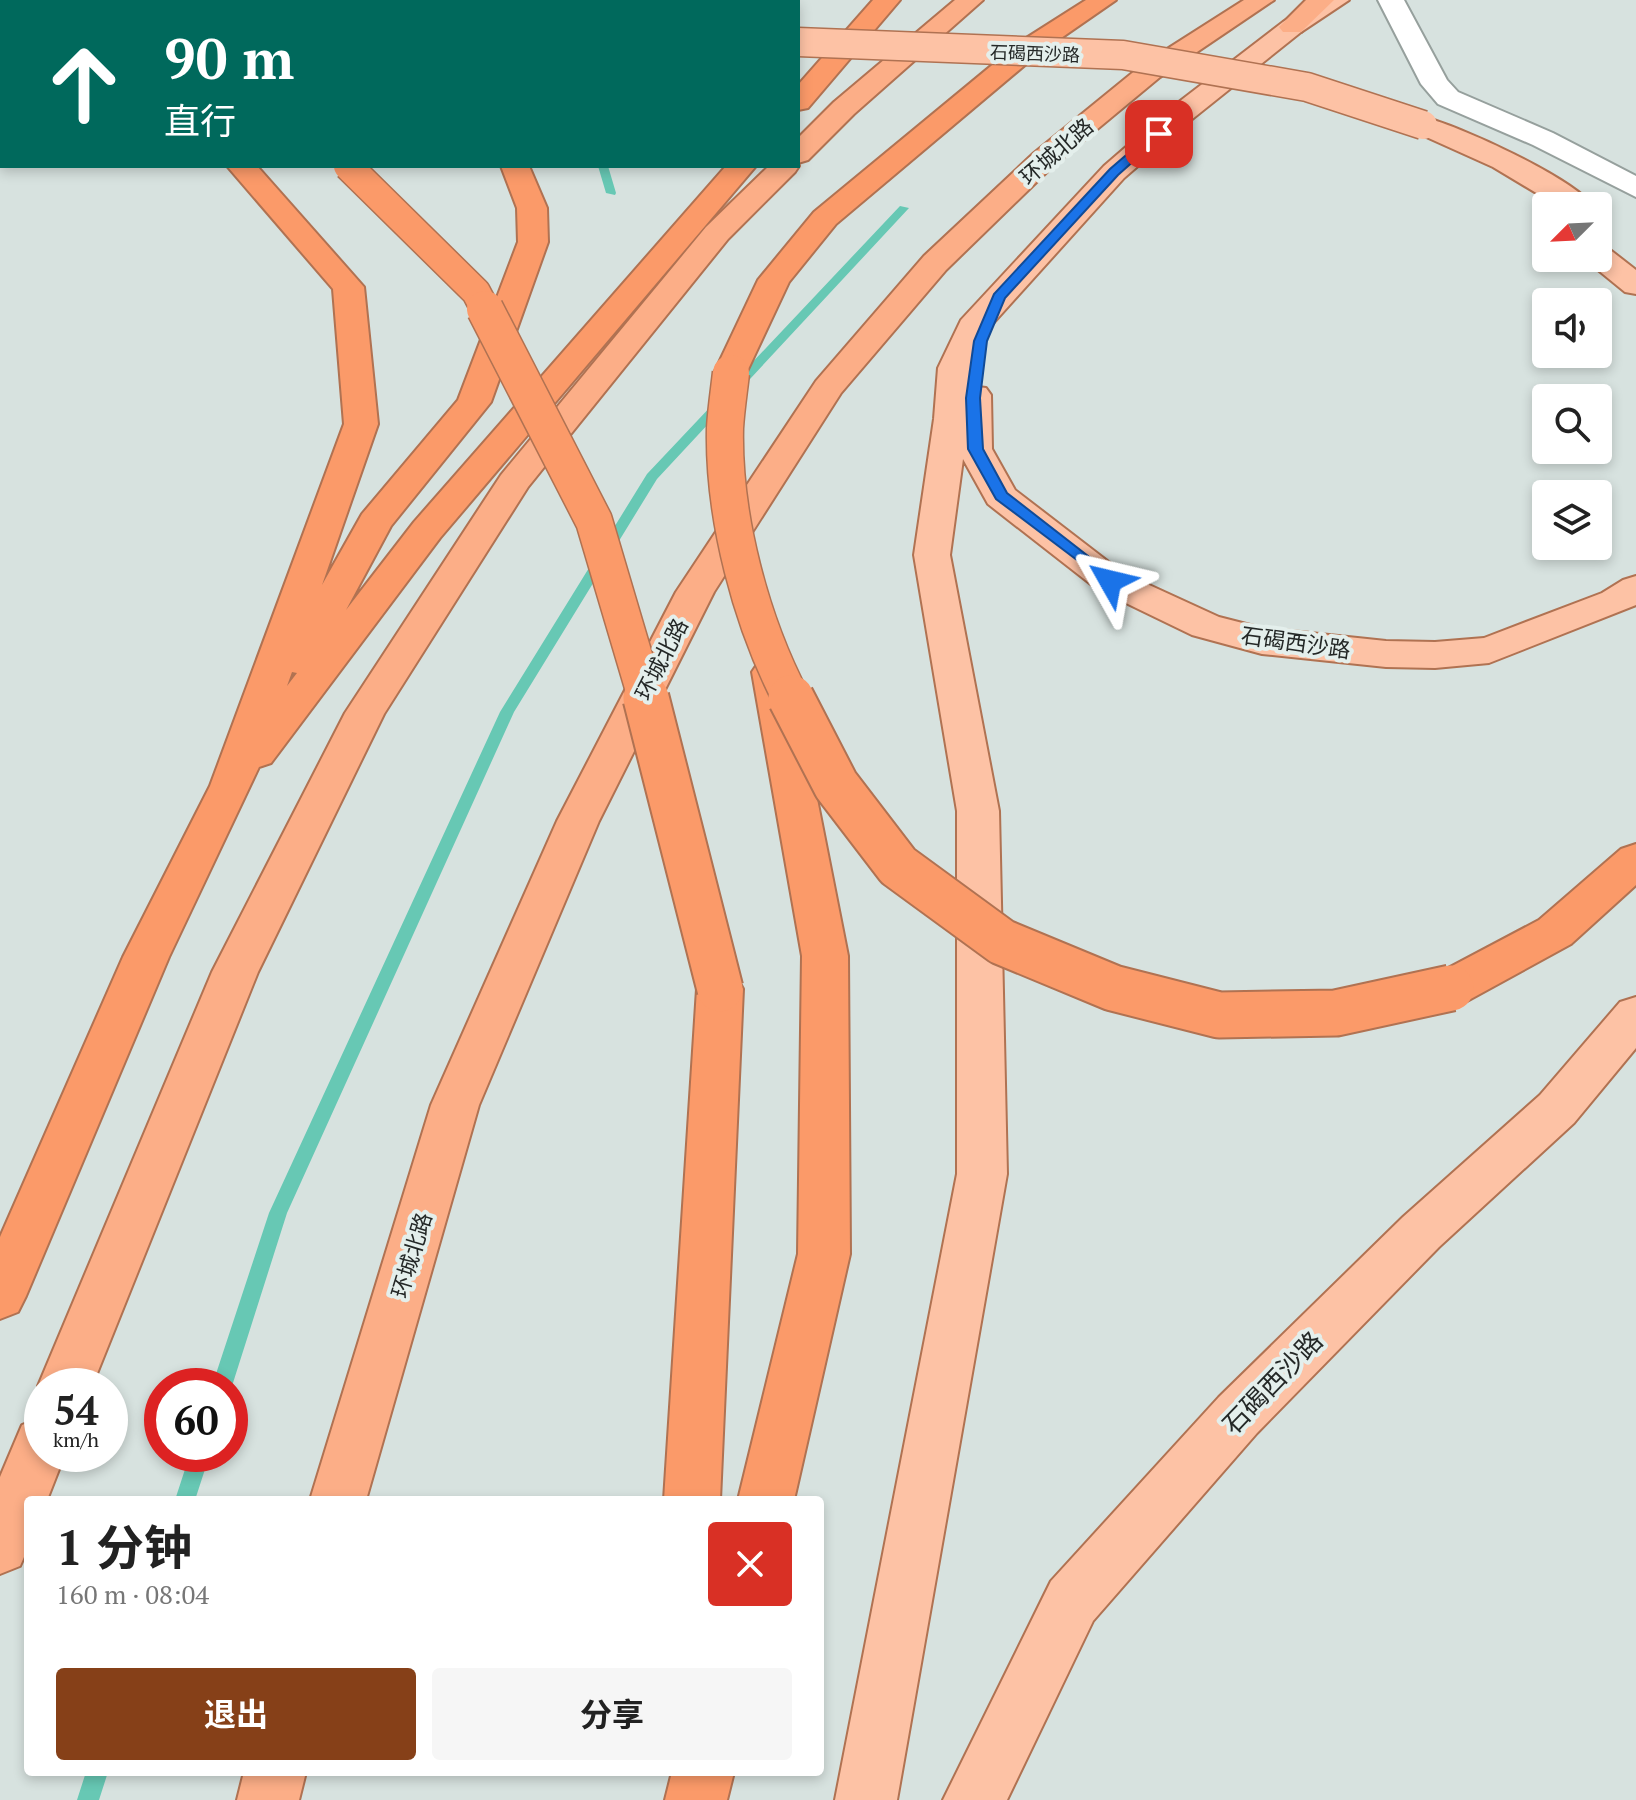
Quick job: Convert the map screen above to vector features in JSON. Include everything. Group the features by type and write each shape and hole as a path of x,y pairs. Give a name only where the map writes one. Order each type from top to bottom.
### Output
{"highway":[{"path":"800,100 887,0"},
{"path":"800,152 844,108 970,0"},
{"path":"767,1496 824,1254 825,956 768,654 734,537 725,429 731,373 774,280 825,218 1029,48 1103,0"},
{"name":"环城北路","path":"339,1496 455,1105 578,821 695,592 828,388 935,263 1044,159 1151,71 1261,0"},
{"path":"1292,27 1321,0"},
{"path":"231,786 361,424 348,287 243,168"},
{"path":"350,168 476,292 594,521 658,737 720,989 692,1496"},
{"path":"0,1296 146,957 231,786 375,522 474,402 533,242 532,208 516,168"},
{"path":"231,786 427,530 740,168"},
{"path":"72,1368 235,972 365,713 513,482 717,233 783,168"},
{"path":"768,654 836,785 898,866 1002,942 1113,988 1219,1015 1336,1013 1451,988 1555,932 1636,860"},
{"path":"0,1546 30,1472"},
{"path":"268,1800 274,1776"},
{"path":"675,1800 676,1776"},
{"path":"696,1800 702,1776"}],"main road":[{"path":"866,1800 938,1397 982,1174 978,811 932,555 951,419 954,368 972,327 1114,172 1181,114 1292,27 1336,0"},
{"name":"石碣西沙路","path":"800,42 1123,55 1307,87 1413,132 1532,206"},
{"name":"石碣西沙路","path":"800,69 1087,75 1178,83 1269,97 1483,148 1557,192"},
{"path":"1612,266 1636,285"},
{"name":"石碣西沙路","path":"999,296 980,341 973,398 975,449 1001,496 1110,581 1163,608 1206,626 1262,641 1386,654 1435,655 1489,650 1615,602 1636,588"},
{"name":"石碣西沙路","path":"974,1800 1072,1601 1238,1415 1421,1232 1557,1109 1636,1015"}],"street":[{"path":"1391,0 1435,84 1448,98 1543,139 1636,188"}],"waterway":[{"path":"604,168 611,193"},
{"path":"228,1368 278,1213 507,712 652,477 904,208"},
{"path":"186,1496 194,1472"},
{"path":"88,1800 96,1776"}],"route":[{"path":"1110,581 1001,496 975,449 973,398 980,341 999,296 1114,172 1159,134"}]}
